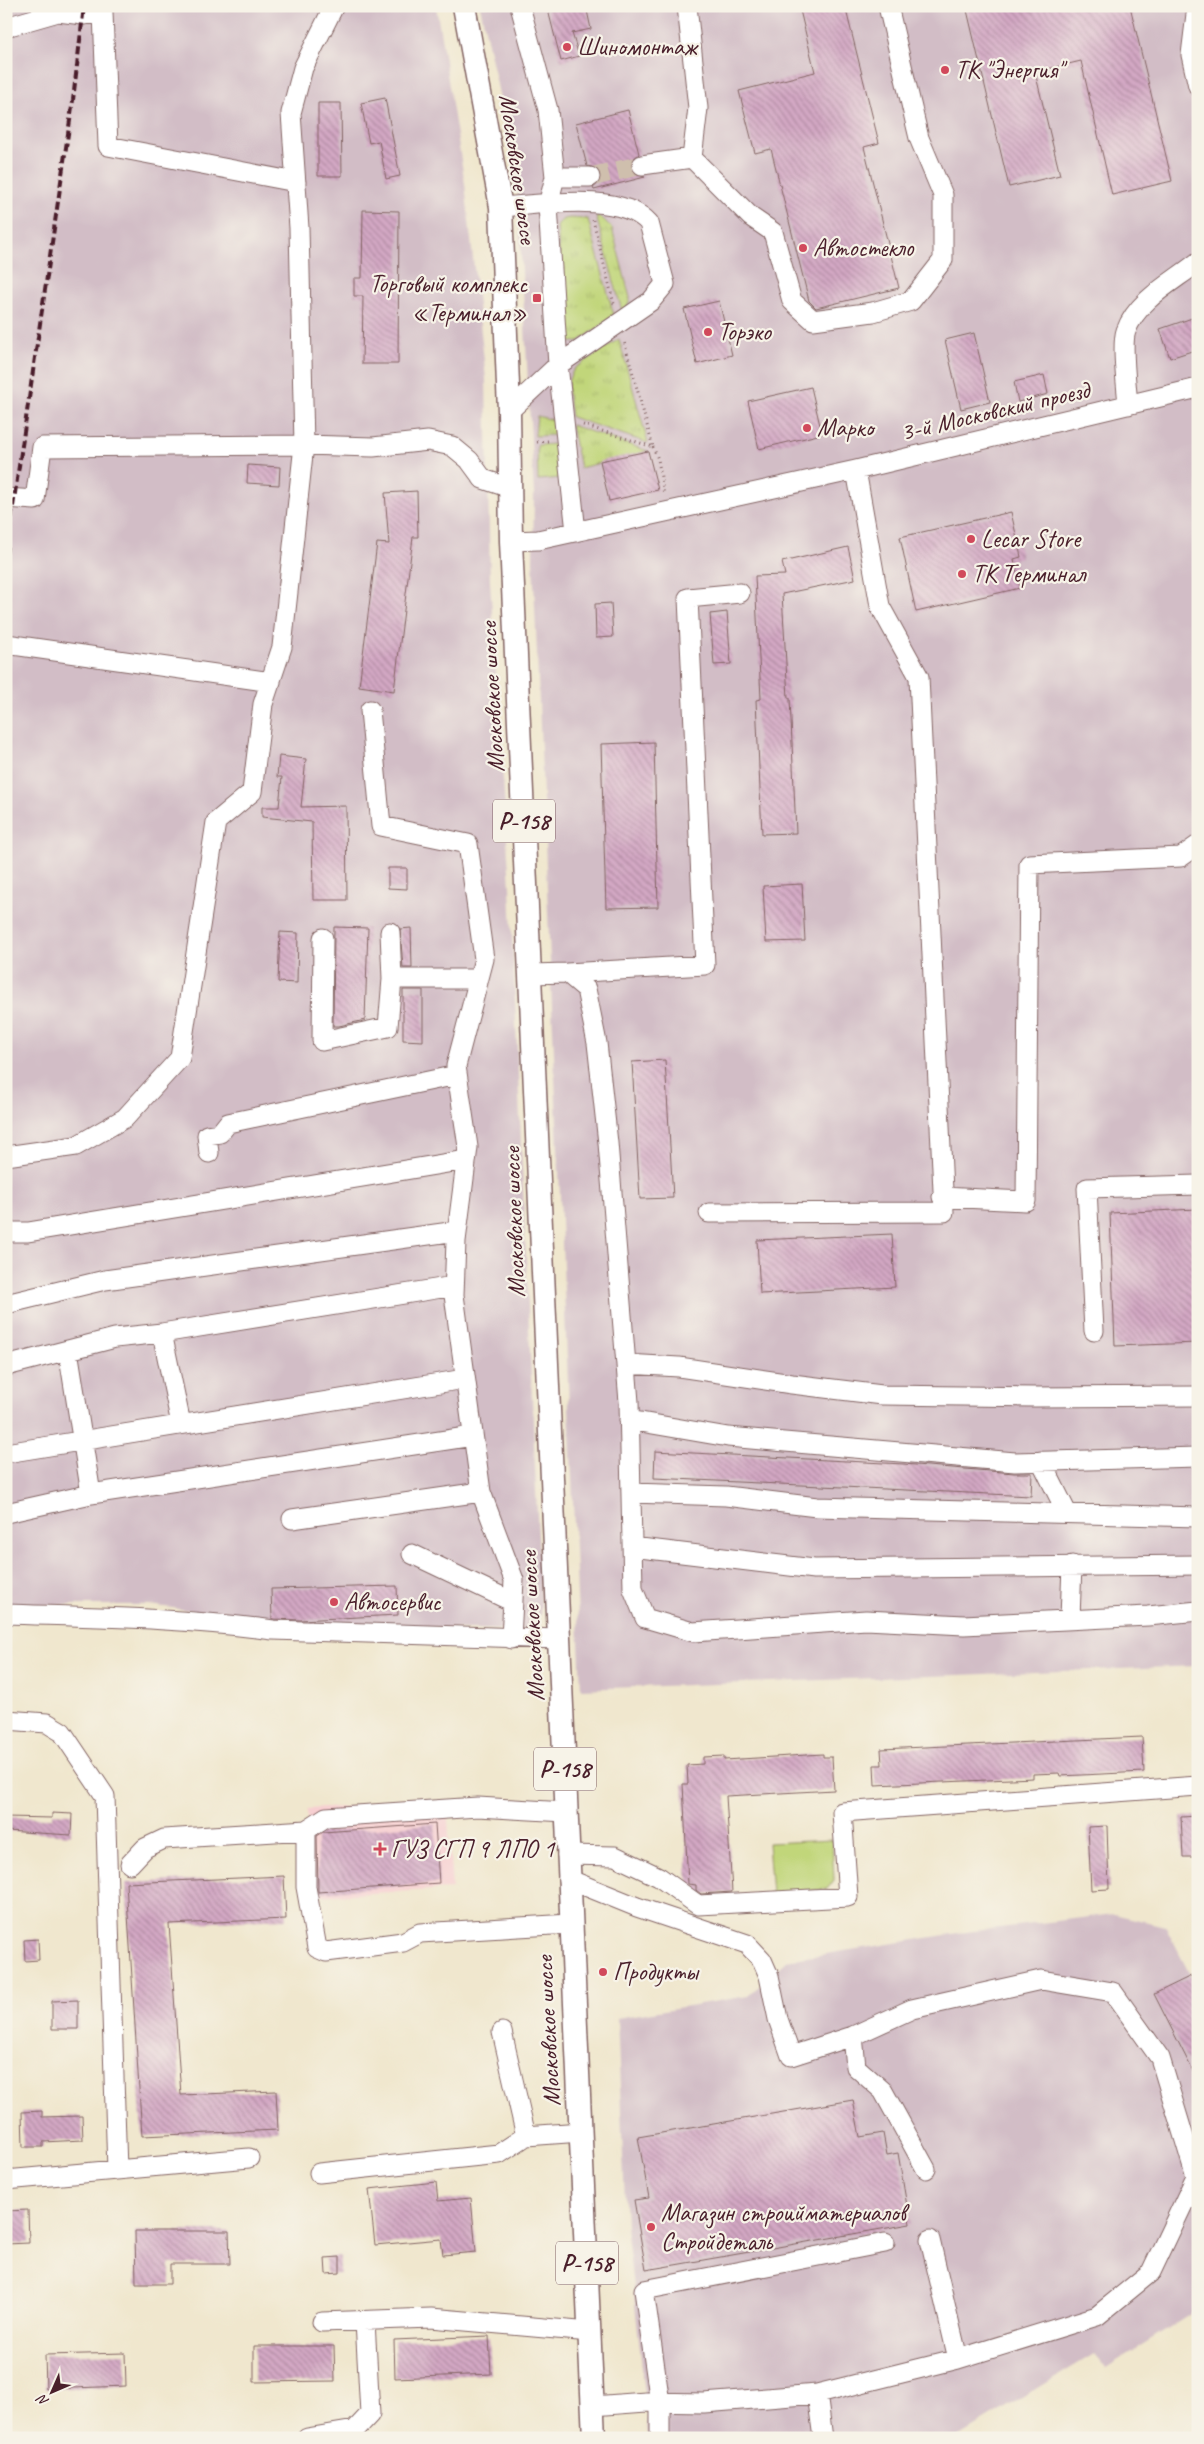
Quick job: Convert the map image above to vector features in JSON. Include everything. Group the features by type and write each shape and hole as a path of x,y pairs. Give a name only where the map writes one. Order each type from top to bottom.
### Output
{"main road":[{"name":"Московское шоссе","path":"464,6 501,207 509,411 511,541 560,1640 568,1879 594,2438"}],"street":[{"path":"6,1156 76,1146 125,1118 180,1058 216,822 252,792 263,704 282,647 304,445 299,228 291,113 303,68 334,6"},
{"path":"520,6 548,110 555,177 548,205 558,366 576,532"},
{"path":"686,6 698,108 692,158"},
{"path":"692,158 751,217 773,232 792,301 813,320 873,312 911,301 943,260 943,195 919,138 888,6"},
{"path":"1197,6 1192,55 1198,86"},
{"path":"6,27 58,12 84,15 103,12 108,146 296,182"},
{"path":"642,165 692,158"},
{"path":"555,177 590,177"},
{"path":"501,207 588,203 628,209 643,216 649,223 665,284 651,301 558,366 509,411"},
{"path":"1128,405 1125,333 1137,312 1159,291 1198,262"},
{"name":"3-й Московский проезд","path":"511,541 538,540 856,470 1198,388"},
{"path":"6,498 35,500 42,447 304,445 373,447 428,442 452,446 469,460 483,479 510,488"},
{"path":"709,1213 944,1212 919,677 880,606 856,470"},
{"path":"531,974 705,965 688,598 740,593"},
{"path":"6,644 271,682"},
{"path":"370,710 381,826 468,844 484,959 456,1066 468,1148 457,1231 454,1286 481,1492 514,1580 511,1639"},
{"path":"942,1197 1026,1200 1029,864 1181,857 1198,845"},
{"path":"323,938 322,1041 388,1027 392,980 390,932"},
{"path":"567,972 586,989 597,1043 608,1142 626,1364 633,1589 645,1618 692,1632 866,1620 964,1625 1070,1618 1148,1616 1198,1611"},
{"path":"392,980 479,979"},
{"path":"209,1153 207,1135 220,1132 228,1123 458,1075"},
{"path":"6,1232 28,1232 466,1160"},
{"path":"1094,1331 1087,1188 1198,1184"},
{"path":"6,1304 105,1280 457,1231"},
{"path":"6,1366 115,1338 162,1333 454,1286"},
{"path":"162,1333 181,1424"},
{"path":"68,1350 91,1494"},
{"path":"626,1364 679,1367 882,1395 1035,1397 1198,1396"},
{"path":"6,1453 465,1378"},
{"path":"629,1420 728,1437 832,1448 1014,1462 1198,1457"},
{"path":"6,1513 91,1494 473,1436"},
{"path":"1041,1461 1067,1513"},
{"path":"292,1519 481,1492"},
{"path":"631,1493 726,1496 817,1507 1198,1517"},
{"path":"632,1548 814,1570 1072,1565 1198,1565"},
{"path":"412,1554 513,1602"},
{"path":"1070,1618 1072,1565"},
{"path":"6,1614 153,1619 231,1624 273,1630 560,1640"},
{"path":"6,1720 47,1723 62,1732 105,1796 117,2170"},
{"path":"568,1855 615,1856 659,1877 698,1905 848,1897 842,1812 1198,1786"},
{"path":"130,1864 145,1848 164,1839 306,1830 326,1817 478,1807 566,1812"},
{"path":"306,1830 306,1887 317,1948 326,1952 402,1942 420,1933 570,1924"},
{"path":"568,1879 636,1907 747,1944 762,1960 769,1976 778,2019 791,2056 853,2036 912,2010 1041,1980 1113,1992 1160,2058 1196,2177 1152,2272 1097,2316 958,2359 817,2394 704,2403 593,2406"},
{"path":"502,2032 526,2136"},
{"path":"853,2036 856,2067 883,2091 926,2169"},
{"path":"320,2173 499,2154 526,2136 581,2132"},
{"path":"6,2180 249,2158"},
{"path":"930,2240 958,2359"},
{"path":"660,2438 660,2403 644,2290 885,2243"},
{"path":"322,2322 432,2318 590,2332"},
{"path":"307,2438 355,2430 370,2414 365,2321"},
{"path":"817,2394 823,2438"}],"path":[{"path":"588,203 653,448 658,459 664,496 674,494"},
{"path":"563,418 653,448"}],"shaded area":[{"path":"6,6 436,6 465,184 486,379 490,581 510,887 541,1607 540,1615 529,1628 519,1630 275,1625 242,1617 149,1605 6,1605"},
{"path":"480,6 1198,6 1198,1666 581,1689 533,560 534,494 518,198 514,163"},
{"name":"ГУЗ СГП 9 ЛПО 1","path":"447,1802 452,1889 313,1896 307,1809"},
{"path":"1114,1914 1165,1926 1198,1990 1198,2309 1106,2368 1094,2354 956,2438 648,2438 646,2402 626,2225 617,2018 748,1996 788,1960 958,1933"}],"green space":[{"path":"596,216 602,218 612,228 630,298 627,308 622,311"},
{"path":"563,219 588,219 614,316 578,342 568,342 566,340 557,225"},
{"path":"619,339 648,443 571,417 568,385 571,374 575,368"},
{"path":"537,416 553,420 554,435 535,436"},
{"path":"571,425 648,451 580,468"},
{"path":"556,444 560,478 538,480 537,445"},
{"path":"832,1840 834,1880 827,1889 772,1894 768,1843"}],"building":[{"path":"547,6 586,6 591,29 572,33 579,56 561,61"},
{"path":"799,6 845,6 879,143 864,147 899,288 816,308 809,301 771,149 755,153 739,91 815,72"},
{"path":"966,6 1130,6 1172,181 1112,195 1081,61 1035,72 1060,175 1009,187"},
{"path":"385,98 400,176 386,179 379,141 369,143 361,103"},
{"path":"318,103 341,103 342,176 318,176"},
{"path":"628,110 639,154 632,160 631,167 637,175 645,177 594,190 593,188 599,183 601,177 596,168 587,166 576,123"},
{"path":"363,210 399,211 398,364 362,364 363,296 354,296 354,278 362,278"},
{"name":"Торэко","path":"719,301 732,355 697,364 684,309"},
{"path":"1198,316 1198,349 1170,358 1160,329"},
{"path":"974,333 990,402 961,409 945,340"},
{"path":"1044,375 1048,394 1018,402 1014,382"},
{"path":"811,387 822,434 759,449 748,401"},
{"path":"648,451 658,490 609,501 600,461"},
{"path":"248,465 280,467 279,485 247,483"},
{"path":"417,491 418,537 413,537 394,691 359,686 377,543 389,544 385,493"},
{"name":"ТК Терминал","path":"1011,512 1021,557 1014,559 1020,588 916,612 900,537"},
{"path":"848,547 855,579 782,594 788,698 790,698 796,833 762,834 756,700 761,699 755,576 785,575 782,562"},
{"path":"611,603 613,637 596,638 595,604"},
{"path":"727,612 731,664 714,665 710,614"},
{"path":"654,742 658,907 606,908 601,744"},
{"path":"279,756 306,759 301,807 346,806 347,900 313,900 312,822 262,817 262,807 279,807 282,777 277,777"},
{"path":"388,868 407,868 407,889 388,888"},
{"path":"802,884 805,941 766,942 763,886"},
{"path":"334,927 368,928 365,1020 339,1026 333,1026"},
{"path":"411,928 412,968 403,968 400,929"},
{"path":"280,932 298,933 297,983 278,982"},
{"path":"403,990 423,990 423,1041 403,1040"},
{"path":"665,1060 673,1198 640,1199 632,1062"},
{"path":"1198,1209 1198,1343 1115,1346 1110,1213"},
{"path":"892,1234 895,1287 760,1294 757,1240"},
{"path":"655,1451 1032,1473 1031,1496 654,1478"},
{"name":"Автосервис","path":"397,1586 398,1615 300,1620 272,1619 271,1589"},
{"path":"1142,1737 1144,1772 1060,1776 1059,1773 1033,1774 1033,1778 875,1785 874,1765 882,1765 881,1749"},
{"path":"823,1754 823,1757 832,1757 834,1790 726,1796 732,1892 701,1894 696,1890 696,1885 688,1884 683,1784 688,1784 687,1765 703,1764 703,1757 724,1756 724,1760"},
{"path":"52,1813 72,1814 71,1835 6,1831 6,1817 52,1818"},
{"path":"1198,1816 1198,1857 1183,1857 1181,1817"},
{"path":"435,1824 439,1883 318,1892 317,1836 323,1832"},
{"path":"1107,1826 1109,1889 1091,1890 1088,1827"},
{"path":"284,1876 286,1919 169,1924 181,2095 276,2091 278,2130 142,2136 126,1883"},
{"path":"38,1939 39,1960 25,1961 24,1940"},
{"path":"1191,1976 1198,1990 1198,2081 1154,1994"},
{"path":"78,2000 78,2029 52,2029 52,2001"},
{"path":"853,2100 860,2137 883,2133 887,2155 898,2153 910,2224 646,2270 634,2200 649,2198 638,2137"},
{"path":"42,2111 42,2117 82,2116 83,2140 43,2142 43,2147 23,2147 22,2112"},
{"path":"436,2182 438,2201 471,2198 476,2252 443,2255 441,2239 375,2245 369,2189"},
{"path":"28,2210 29,2243 6,2244 6,2211"},
{"path":"135,2231 229,2231 230,2264 170,2264 170,2284 136,2284"},
{"path":"340,2257 340,2273 326,2274 325,2258"},
{"path":"489,2336 491,2374 395,2378 394,2340"},
{"path":"254,2346 334,2346 335,2381 254,2382"},
{"path":"125,2353 126,2386 46,2389 45,2355"}],"tunnel":[{"path":"590,177 642,165"}],"railway":[{"path":"6,554 73,100 84,6"}],"place":[{"name":"Шиномонтаж","path":"567,47"},
{"name":"ТК \"Энергия\"","path":"945,70"},
{"name":"Автостекло","path":"803,248"},
{"name":"Торговый комплекс «Терминал»","path":"537,298"},
{"name":"Торэко","path":"708,332"},
{"name":"Марко","path":"807,428"},
{"name":"Lecar Store","path":"971,539"},
{"name":"ТК Терминал","path":"962,574"},
{"name":"Автосервис","path":"334,1602"},
{"name":"ГУЗ СГП 9 ЛПО 1","path":"380,1849"},
{"name":"Продукты","path":"603,1972"},
{"name":"Магазин строийматериалов Стройдеталь","path":"651,2227"}]}
